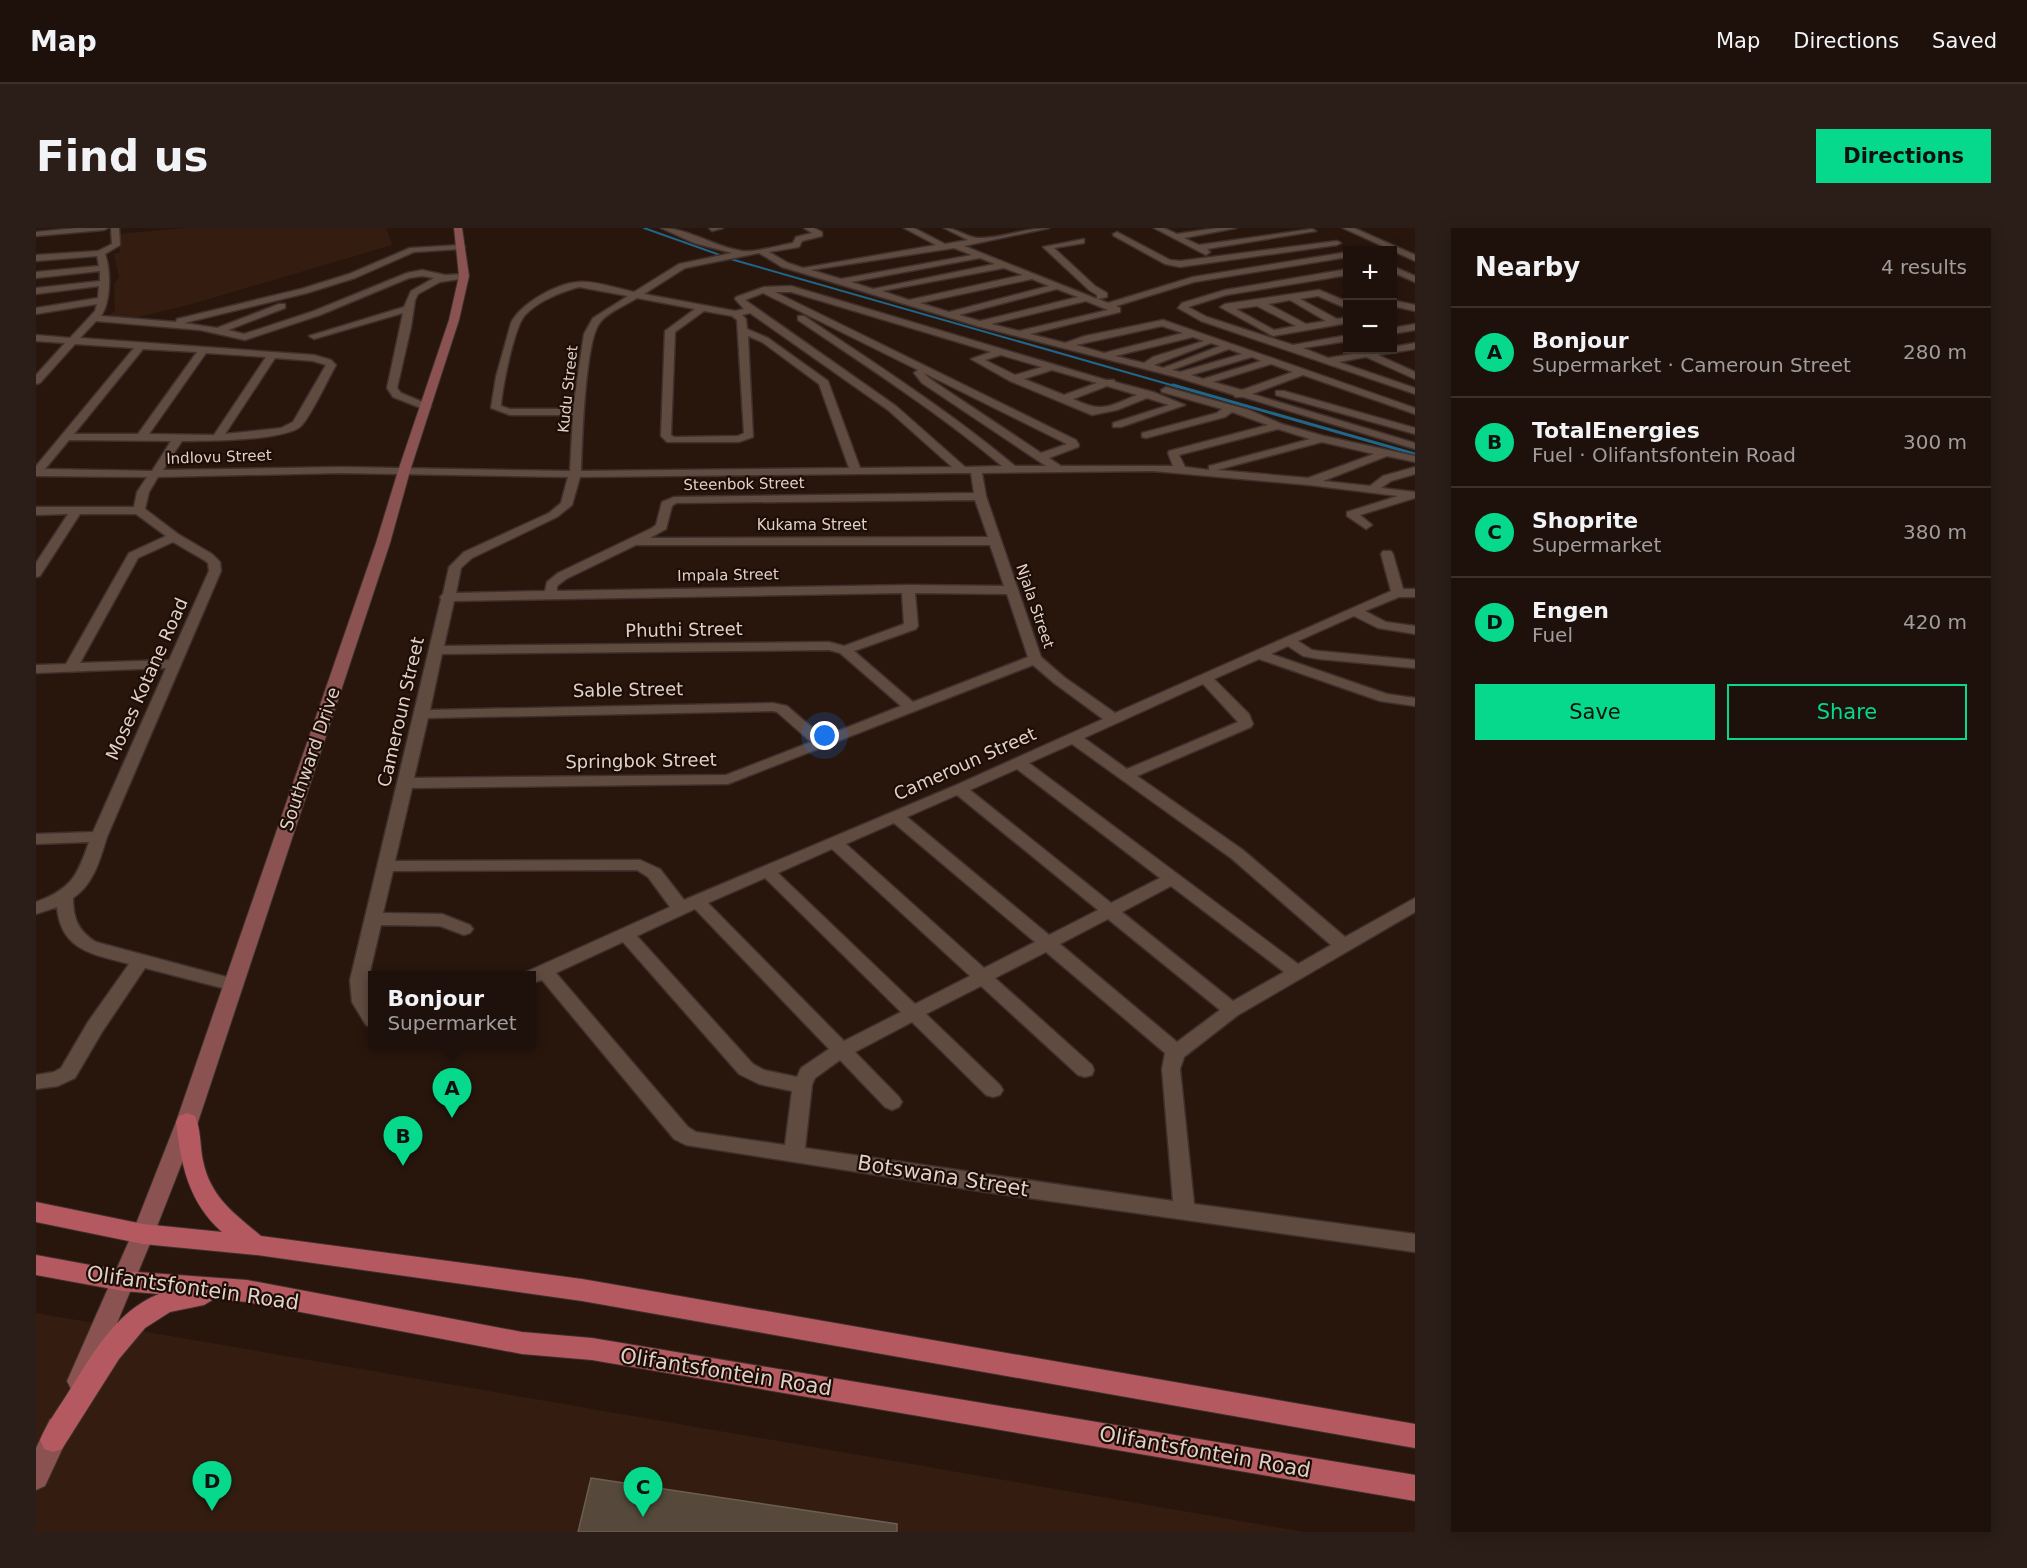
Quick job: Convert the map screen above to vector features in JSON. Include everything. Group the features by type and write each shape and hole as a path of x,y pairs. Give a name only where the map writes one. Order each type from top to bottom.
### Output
{"main road":[{"name":"Southward Drive","path":"36,1478 143,1234 187,1122 234,985 383,543 404,471 454,320 464,276 458,228"},
{"path":"187,1122 196,1174 208,1205 231,1228 257,1245"},
{"path":"36,1212 143,1234 257,1245 582,1290 1415,1436"},
{"name":"Olifantsfontein Road","path":"36,1265 123,1281 247,1292 500,1339 639,1357 1415,1488"},
{"path":"53,1440 122,1334 137,1318 170,1300 213,1293 247,1292"}],"street":[{"path":"36,234 104,228"},
{"path":"36,258 100,253 116,245 115,228"},
{"path":"665,228 697,241 742,254"},
{"path":"712,229 719,228"},
{"name":"Kudu Street","path":"575,474 578,412 591,326 603,314 682,266 710,259 796,245 800,239 819,234 808,228"},
{"path":"908,228 950,246 1034,275 1148,325"},
{"path":"948,228 978,241"},
{"path":"991,228 1006,236"},
{"path":"798,269 950,246 1045,228"},
{"path":"1158,228 1244,270"},
{"path":"1175,237 1232,228"},
{"path":"1347,228 1415,258"},
{"path":"1197,248 1308,229 1345,246"},
{"path":"1117,234 1172,263 1220,259 1337,243"},
{"path":"980,324 1104,295 1092,288 1047,248 1081,242"},
{"path":"168,325 304,291 352,276 406,252 461,247"},
{"path":"761,251 781,263 798,269 980,324 1180,375 1239,395 1415,446"},
{"path":"36,381 41,368 94,318 103,300 103,257 100,253"},
{"path":"840,281 979,256"},
{"path":"1019,334 1121,312 1193,280 1343,256"},
{"path":"872,291 1005,265"},
{"path":"36,275 103,268"},
{"path":"1397,270 1415,279"},
{"path":"94,318 218,330 238,337 250,337 417,274 442,277 464,276"},
{"path":"1310,353 1204,319 1183,308 1185,305 1225,293 1270,286 1318,283 1343,274"},
{"path":"910,302 1034,275"},
{"path":"352,276 390,291"},
{"path":"426,407 397,395 392,388 408,322 411,298 420,288 442,277"},
{"path":"1193,280 1225,293"},
{"path":"36,291 104,283"},
{"path":"1318,283 1341,292"},
{"path":"809,284 1013,348 1230,408 1322,439 1383,454 1415,459"},
{"path":"578,412 510,412 496,408 518,317 528,309 573,285 593,285 735,314 752,310"},
{"path":"947,314 1059,286"},
{"path":"1270,286 1337,322"},
{"path":"970,470 933,446 892,408 739,299 764,290 791,289 1180,405 1117,425"},
{"path":"764,290 910,364 975,392 1074,444 1040,457"},
{"path":"218,330 289,303 299,298 304,291"},
{"path":"1238,291 1304,327"},
{"path":"1227,308 1320,293 1343,304"},
{"path":"400,294 411,298"},
{"path":"1208,298 1310,353 1391,385 1415,391"},
{"path":"36,311 103,300"},
{"path":"1397,304 1415,308"},
{"path":"702,308 670,331 666,436 669,440 723,440 739,439 749,435 743,331 741,319 735,314"},
{"path":"315,336 408,309"},
{"path":"807,313 798,315 981,443 1012,469"},
{"path":"1273,333 1343,321"},
{"path":"1068,345 1161,322 1285,366 1366,405"},
{"path":"1397,330 1415,327"},
{"path":"1404,329 1415,335"},
{"path":"743,331 765,340 824,383 856,471"},
{"path":"1105,355 1193,334"},
{"path":"36,338 314,358 331,365 301,420 293,428 217,438 66,437"},
{"path":"1297,346 1343,339"},
{"path":"1146,366 1156,359 1212,340"},
{"path":"36,472 141,345"},
{"path":"1162,370 1229,346"},
{"path":"1397,349 1415,346"},
{"path":"1013,348 976,359 1014,379 1097,412 1161,389"},
{"path":"141,438 203,351"},
{"path":"1180,375 1252,354"},
{"path":"1239,395 1301,375 1328,361 1367,354 1415,376"},
{"path":"217,438 272,355"},
{"path":"1203,382 1270,361"},
{"path":"1014,379 1063,362"},
{"path":"910,364 926,381 1060,469"},
{"path":"1218,388 1285,366"},
{"path":"1401,369 1415,366"},
{"path":"1261,401 1280,393 1301,375 1317,377 1415,411"},
{"path":"1063,399 1122,378"},
{"path":"1280,393 1415,431"},
{"path":"1146,435 1221,415 1230,408"},
{"path":"1180,470 1173,453 1278,426"},
{"path":"36,511 139,510 141,496 178,439"},
{"path":"1203,471 1322,439"},
{"path":"1309,483 1383,454"},
{"name":"Indlovu Street","path":"36,472 154,474 279,470 575,474 1012,469 1203,471"},
{"name":"Njala Street","path":"970,470 1035,659 1059,680 1112,718"},
{"path":"1374,489 1377,484 1387,479 1415,470"},
{"path":"1203,471 1415,495"},
{"name":"Cameroun Street","path":"368,1014 360,1003 358,993 405,783 423,714 446,597 455,567 460,560 564,508 575,474"},
{"path":"1366,525 1351,514 1415,495"},
{"name":"Steenbok Street","path":"551,594 550,585 562,576 662,526 666,504 680,499 980,496"},
{"name":"Moses Kotane Road","path":"36,908 65,897 83,881 99,837 216,567 208,557 174,537 139,510"},
{"path":"36,573 75,512"},
{"path":"72,666 133,556 174,537"},
{"name":"Kukama Street","path":"630,542 995,541"},
{"path":"1387,554 1398,592 1415,594"},
{"path":"908,589 911,626 845,650 912,708"},
{"name":"Impala Street","path":"446,597 908,589 1010,590"},
{"name":"Cameroun Street","path":"538,975 689,905 959,789 1112,718 1398,592"},
{"path":"1354,611 1383,625 1415,630"},
{"path":"1289,641 1308,653 1415,664"},
{"name":"Phuthi Street","path":"435,650 830,646 845,650"},
{"path":"1259,654 1385,698 1415,702"},
{"name":"Springbok Street","path":"405,783 706,781 742,775 1035,659"},
{"path":"36,669 175,664"},
{"path":"1126,775 1246,724 1244,717 1205,678"},
{"name":"Sable Street","path":"423,714 773,707 782,709 821,743"},
{"path":"1072,737 1237,854 1343,945"},
{"path":"1018,762 1296,972"},
{"path":"959,789 1232,1010"},
{"path":"896,816 1177,1052"},
{"path":"36,839 99,837"},
{"path":"834,842 1085,1070"},
{"path":"386,866 640,865 654,873 689,905 892,1101"},
{"path":"767,871 993,1090"},
{"path":"794,1153 802,1085 808,1073 818,1065 912,1013 1173,878"},
{"path":"65,897 66,920 78,939 98,950 234,985"},
{"path":"1184,1212 1171,1069 1172,1058 1232,1010 1415,904"},
{"path":"374,919 442,920 464,929"},
{"path":"626,934 746,1069 759,1077 802,1085"},
{"path":"36,1082 58,1079 68,1073 95,1027 140,961"},
{"name":"Botswana Street","path":"538,975 683,1135 693,1139 1184,1212 1415,1243"}],"shaded area":[{"path":"185,228 386,228 392,245 192,304 134,318 109,316 115,310 114,284 119,277 114,254 120,253 118,234"},
{"path":"36,1313 170,1336 1304,1532 36,1532"}],"building":[{"path":"591,1478 897,1524 897,1532 578,1532"}],"waterway":[{"path":"644,228 734,260 1178,387"},
{"path":"1173,385 1415,454"}],"place":[{"name":"Bonjour","path":"452,1118"},
{"name":"TotalEnergies","path":"403,1166"},
{"name":"Engen","path":"212,1511"},
{"name":"Shoprite","path":"643,1517"}]}
